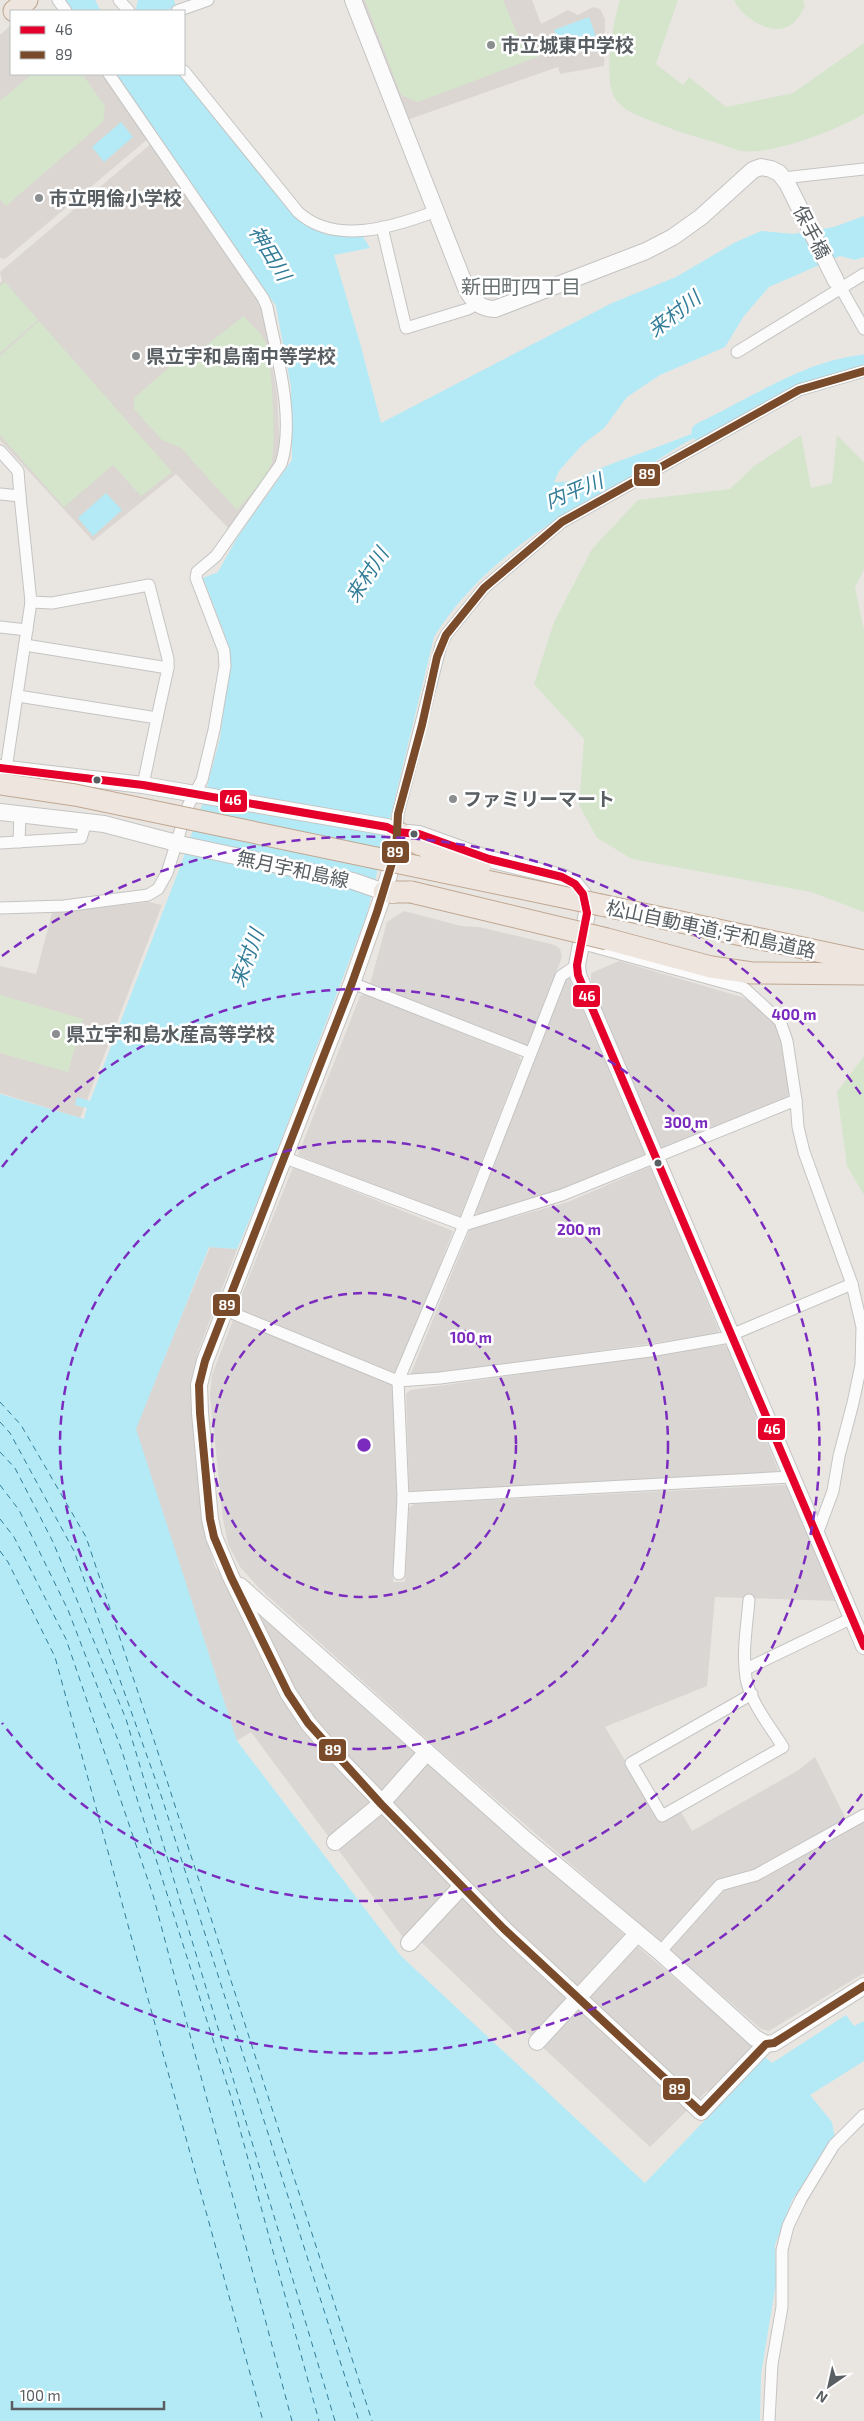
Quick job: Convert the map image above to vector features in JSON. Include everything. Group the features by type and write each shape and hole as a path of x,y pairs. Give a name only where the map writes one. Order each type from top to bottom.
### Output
{"highway":[{"path":"14,10 27,0"},
{"path":"0,23 10,14"},
{"name":"松山自動車道;宇和島道路","path":"2,774 75,795 601,899 736,923 823,952 864,961"},
{"path":"392,830 428,849 484,867 601,899"},
{"path":"379,890 411,892 607,939 712,967 752,973 864,974"}],"street":[{"path":"120,0 128,10"},
{"path":"180,10 208,0"},
{"path":"353,0 470,298 484,309 495,309 646,251 673,237 700,217 753,170 761,167 771,169 785,181 864,168"},
{"path":"185,72 298,212 309,221 335,230 382,227 407,222 436,211"},
{"path":"0,908 64,906 148,895 158,889 179,844 202,780 214,730 225,666 224,651 196,578 197,572 216,556 282,464 285,452 285,402 267,307 263,298 110,75"},
{"name":"保手橋","path":"785,181 839,284"},
{"path":"382,227 406,328 468,310 477,304"},
{"path":"737,352 839,284 864,274"},
{"path":"839,284 864,329"},
{"path":"766,2044 701,2112 504,1929 381,1804 308,1722 288,1693 221,1555 210,1519 199,1385 205,1361 352,983 379,890 396,850 392,830 398,814 441,645 446,635 484,588 562,522 584,508 627,487 799,390 864,371"},
{"path":"0,452 18,471 31,602 18,696 2,774 143,785 419,834 489,859 562,877 574,884 583,894 587,913 577,965 578,976 864,1646"},
{"path":"0,494 20,496"},
{"path":"31,602 52,603 149,585 168,659 168,668 143,785"},
{"path":"0,627 27,630"},
{"path":"25,645 168,668"},
{"path":"18,696 157,718"},
{"name":"無月宇和島線","path":"0,812 86,822 379,890 422,904 504,922 582,943"},
{"path":"19,842 20,813"},
{"path":"0,844 81,838 86,822"},
{"path":"582,943 744,988 780,1021 787,1041 798,1127 804,1152 852,1284 862,1328 860,1365 853,1403 839,1456 833,1491 817,1534"},
{"path":"399,1574 403,1498 398,1381 464,1225 561,976 577,965"},
{"path":"352,983 530,1053"},
{"path":"284,1157 464,1225 562,1195 796,1100"},
{"path":"225,1310 398,1381 440,1378 650,1351 732,1336 852,1284"},
{"path":"403,1498 791,1478"},
{"path":"231,1577 266,1611 660,1952 755,2038 766,2044 774,2043 864,1986"},
{"path":"749,1600 744,1660 746,1678 752,1694 782,1747 662,1816 631,1763 752,1694"},
{"path":"746,1670 852,1618"},
{"path":"335,1842 381,1804 427,1752"},
{"path":"660,1952 720,1885 756,1875 864,1815"},
{"path":"409,1943 462,1886"},
{"path":"537,2042 637,1934"},
{"path":"769,2421 772,2364 779,2334 782,2307 782,2250 788,2226 801,2199 834,2145 864,2115"}],"shaded area":[{"name":"市立城東中学校","path":"360,0 532,0 541,24 568,10 578,15 593,7 600,9 605,19 604,66 560,74 558,67 407,120"},
{"name":"市立明倫小学校","path":"10,26 10,75 105,75 149,138 5,259 0,258 0,35"},
{"name":"県立宇和島南中等学校","path":"153,142 262,304 277,395 280,451 277,463 231,531 176,474 93,541 0,440 0,283 2,281 0,272"},
{"name":"県立宇和島水産高等学校","path":"149,902 162,905 80,1118 0,1093 0,966 36,974 52,913"},
{"path":"404,911 461,926 479,927 555,945 560,949 562,957 528,1044 525,1045 370,984 387,922"},
{"path":"619,961 742,997 757,1005 774,1022 780,1034 790,1092 787,1097 664,1149 659,1147 591,984 591,973"},
{"path":"566,978 569,978 645,1153 643,1156 560,1192 479,1215 475,1212"},
{"path":"365,994 519,1056 521,1060 460,1217 456,1219 298,1155 360,996"},
{"path":"293,1167 453,1231 399,1371 396,1373 236,1309"},
{"path":"649,1167 653,1170 719,1331 717,1334 414,1377 411,1373 470,1229 568,1202"},
{"path":"210,1247 237,1249 198,1352 191,1388 204,1531 215,1567 267,1620 377,1720 755,2048 716,2090 707,2091 650,2147 523,2029 516,2033 421,1942 411,1948 251,1732 237,1741 135,1429"},
{"path":"233,1320 393,1384 398,1500 393,1582 405,1582 409,1508 414,1504 784,1485 787,1487 836,1601 715,1597 707,1686 605,1727 661,1820 680,1810 692,1831 797,1771 815,1757 847,1821 864,1818 864,1973 769,2031 761,2029 439,1750 260,1589 240,1567 228,1544 223,1519 210,1395 212,1375"},
{"path":"724,1345 729,1349 778,1470 776,1473 414,1494 409,1490 406,1394 410,1390"}],"green space":[{"name":"市立城東中学校","path":"365,0 503,0 519,38 531,34 540,56 418,102 401,95"},
{"path":"620,0 678,0 656,64 683,85 689,77 726,107 793,93 864,43 864,114 822,134 787,145 755,151 736,150 673,130 636,115 620,105 616,100 610,79 610,51 614,22"},
{"path":"734,0 803,0 805,6 793,23 780,29 764,26 749,18 737,6"},
{"path":"31,75 83,75 105,106 103,122 6,206 0,199 0,101"},
{"path":"5,282 38,320 0,353 0,286"},
{"path":"244,316 262,336 267,348 271,380 274,440 271,464 265,477 237,510 181,448 162,440 134,409 134,398 175,362 185,362"},
{"path":"39,321 172,472 141,496 113,465 64,507 0,435 0,356"},
{"path":"801,435 811,488 832,483 837,435 864,462 864,569 855,588 864,630 864,912 811,892 632,859 597,838 579,805 584,739 534,684 554,622 592,549 638,500 730,489 754,466"},
{"path":"0,995 83,1019 68,1072 0,1053"},
{"path":"864,1056 864,1195 847,1166 837,1092"}],"water":[{"path":"65,0 95,0 100,10 72,10"},
{"path":"138,0 174,0 176,7 166,10 137,10"},
{"path":"589,17 597,40 563,52 554,30"},
{"path":"117,75 182,75 306,225 327,235 362,235 370,248 334,255 381,423 612,303 676,277 734,243 761,231 793,234 834,227 864,216 864,257 855,260 840,256 769,287 744,316 725,347 660,375 627,397 604,428 582,445 559,471 554,482 579,478 740,413 743,417 693,439 539,531 514,549 470,590 451,612 434,637 367,914 263,1188 237,1249 209,1247 136,1429 237,1741 401,1956 645,2183 765,2057 772,2063 846,2015 854,2026 864,2021 864,2061 810,2095 832,2122 835,2139 792,2200 775,2245 776,2283 761,2374 760,2421 0,2421 0,1094 84,1119 87,1108 75,1105 77,1097 90,1101 203,802 220,738 230,660 225,635 203,578 218,572 237,538 292,460 291,387 276,306"},
{"path":"121,122 133,137 104,162 92,147"},
{"path":"106,493 122,510 93,536 78,518"}],"waterway":[{"name":"内平川","path":"701,432 800,382 842,368 864,364"}],"ferry route":[{"path":"0,1402 21,1425 86,1537 153,1737 372,2421"},
{"path":"0,1422 10,1433 74,1551 162,1798 359,2421"},
{"path":"0,1452 15,1468 53,1542 126,1719 335,2421"},
{"path":"0,1485 19,1510 68,1610 121,1748 232,2100 319,2421"},
{"path":"0,1519 14,1537 66,1639 153,1895 292,2421"},
{"path":"0,1551 8,1562 55,1657 263,2421"}],"transit line":[{"name":"89","path":"864,371 799,390 562,522 484,588 446,635 437,657 422,725 398,814 396,850 377,912 352,983 205,1361 199,1385 210,1519 214,1537 231,1577 288,1693 308,1723 381,1804 504,1929 701,2112 766,2044 774,2043 864,1986"},
{"name":"46","path":"0,768 143,785 387,827 397,832 419,834 489,859 562,877 575,884 583,894 587,913 577,965 578,975 864,1646"}],"place":[{"name":"市立城東中学校","path":"491,45"},
{"name":"市立明倫小学校","path":"39,198"},
{"name":"県立宇和島南中等学校","path":"136,356"},
{"name":"ファミリーマート","path":"453,799"},
{"name":"県立宇和島水産高等学校","path":"56,1034"}],"district":[{"name":"新田町四丁目","path":"521,287"}],"water label":[{"name":"神田川","path":"270,253"},
{"name":"来村川","path":"674,314"},
{"name":"来村川","path":"367,575"},
{"name":"来村川","path":"247,958"}]}
